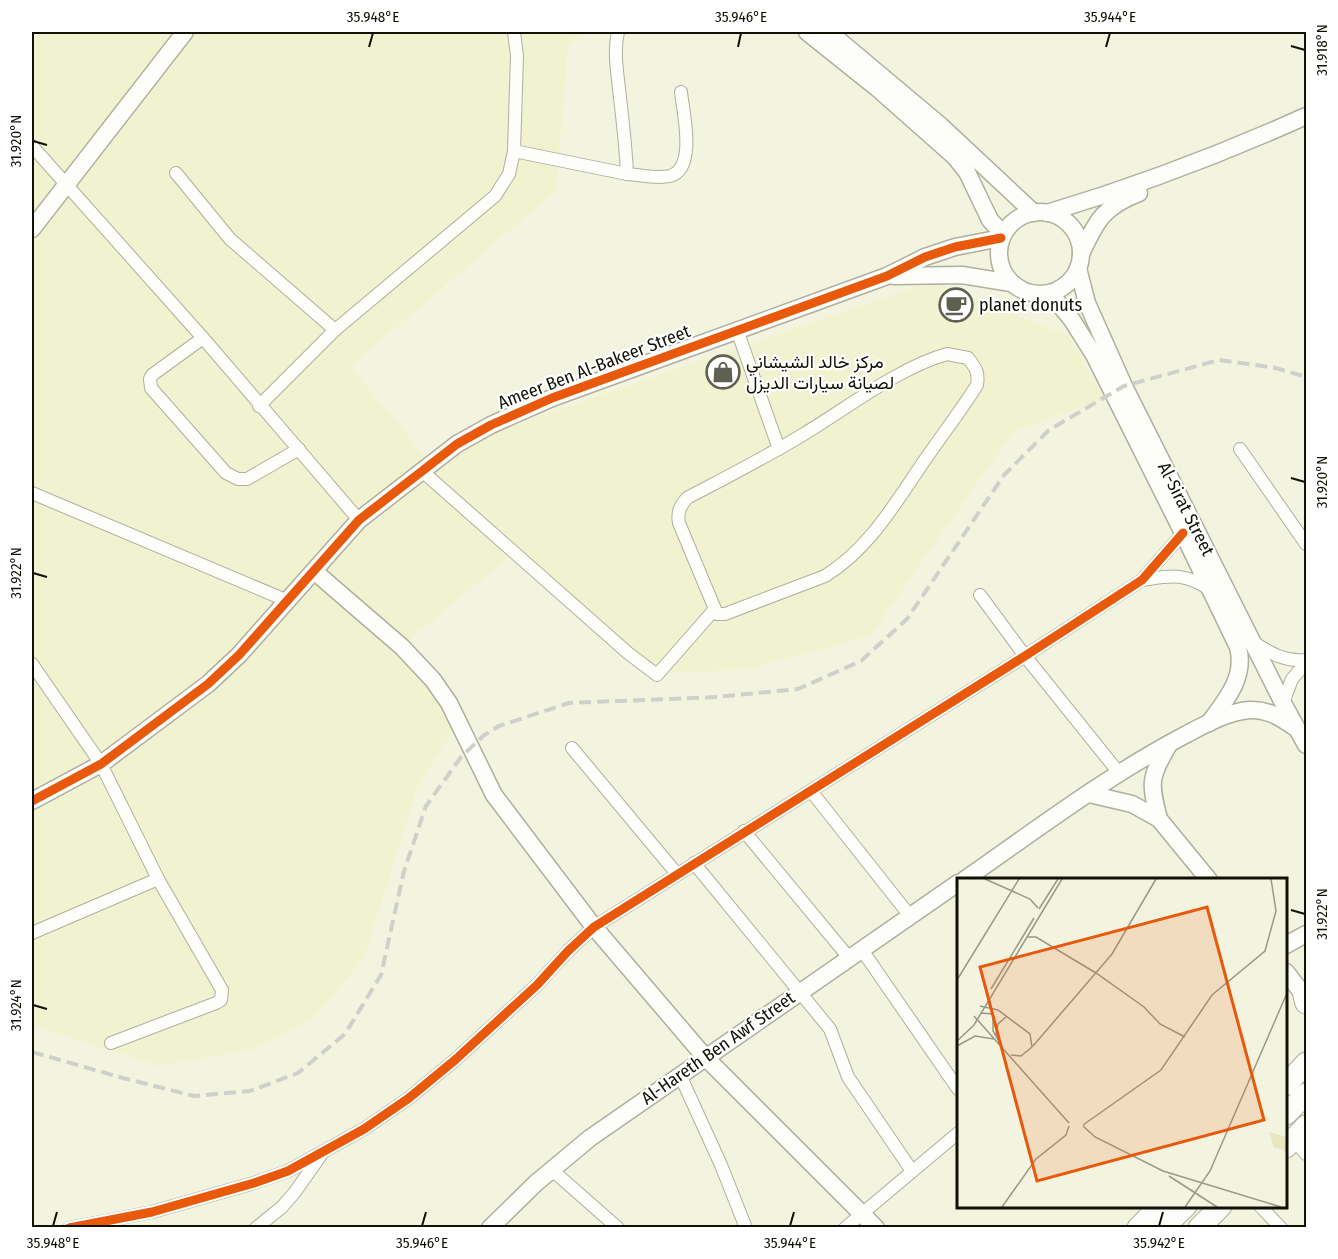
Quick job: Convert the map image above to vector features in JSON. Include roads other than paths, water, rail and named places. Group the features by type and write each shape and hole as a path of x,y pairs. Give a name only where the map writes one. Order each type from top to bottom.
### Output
{"highway":[{"path":"1287,1084 1306,1063"},
{"path":"1287,1113 1306,1094"},
{"path":"1138,1227 1158,1208"},
{"path":"1163,1227 1184,1208"},
{"path":"1199,1227 1219,1208"}],"street":[{"path":"259,406 335,330 495,195 509,174 514,151 517,56 514,32"},
{"path":"618,32 616,62 627,174"},
{"path":"807,32 877,88 956,157 967,172 990,219 1002,236"},
{"path":"829,32 1041,213 1060,218 1071,228 1078,240 1079,261"},
{"path":"32,229 177,35"},
{"path":"514,151 627,174 661,177 673,175 681,170 686,158 687,141 681,92"},
{"path":"1306,116 1271,132 1139,182 1041,213 1022,216 1011,224 1002,236 999,259 1003,272 1011,283 1023,291 1036,294 1050,293 1062,288 1071,279 1095,224 1111,206 1130,196 1266,144 1306,126"},
{"path":"32,146 203,338 359,520"},
{"path":"176,173 230,239 335,330"},
{"name":"Ameer Ben Al-Bakeer Street","path":"32,801 101,764 208,684 288,601 359,520 457,444 491,425 552,398 887,276 925,257 1002,236"},
{"name":"Al-Sirat Street","path":"1079,261 1087,303 1124,386 1306,745"},
{"name":"Ameer Ben Al-Bakeer Street","path":"887,276 962,275 1011,283"},
{"name":"Al-Sirat Street","path":"1050,293 1072,320 1094,355 1184,533 1238,647 1241,658 1240,667 1231,692 1209,723"},
{"path":"737,330 779,449"},
{"path":"203,338 152,375 151,388 232,477 247,479 299,449"},
{"path":"948,354 958,355 968,358 976,368 979,376 977,385 969,398 871,538 853,556 838,568 809,584 720,615 714,610 679,523 679,510 687,498 779,449 909,369 933,358 948,354"},
{"path":"1240,449 1306,544"},
{"path":"422,471 628,653 657,675 714,610"},
{"path":"32,493 288,601"},
{"path":"69,1227 152,1212 254,1183 288,1171 364,1129 410,1098 537,985 594,927 1142,580 1184,533"},
{"path":"314,571 402,647 433,681 448,703 494,795 594,927 705,1057 876,1227"},
{"path":"1142,580 1173,576 1185,577 1211,590"},
{"path":"980,595 1025,656 1119,773"},
{"path":"1253,642 1277,657 1306,661"},
{"path":"1283,703 1292,679 1306,661"},
{"path":"32,664 101,764 158,879 222,990 221,1000 216,1003 111,1043"},
{"path":"965,878 1119,773 1209,723 1246,710 1257,710 1277,715 1298,729"},
{"path":"1159,819 1152,794 1153,773 1169,744"},
{"path":"572,748 677,874"},
{"path":"811,791 910,916"},
{"path":"1089,794 1132,804 1159,819 1208,878"},
{"path":"744,831 856,955 957,1088"},
{"path":"694,863 830,1029 848,1077 912,1171"},
{"path":"32,933 158,879"},
{"name":"Al-Hareth Ben Awf Street","path":"490,1227 590,1138 957,884"},
{"path":"1287,944 1306,934"},
{"path":"1287,973 1306,999"},
{"path":"680,1075 746,1227"},
{"path":"845,1227 957,1134"},
{"path":"256,1227 282,1207 322,1152"},
{"path":"552,1170 618,1227"},
{"path":"1262,1208 1281,1227"}],"railway":[{"path":"32,1052 194,1096 250,1091 298,1073 345,1034 381,975 404,871 426,806 461,757 483,736 499,726 569,703 716,697 798,689 861,661 907,619 1004,475 1049,430 1124,386 1219,360 1276,368 1306,377"}],"place":[{"name":"planet donuts","path":"956,305"},
{"name":"مركز خالد الشيشاني لصيانة سيارات الديزل","path":"723,372"}]}
